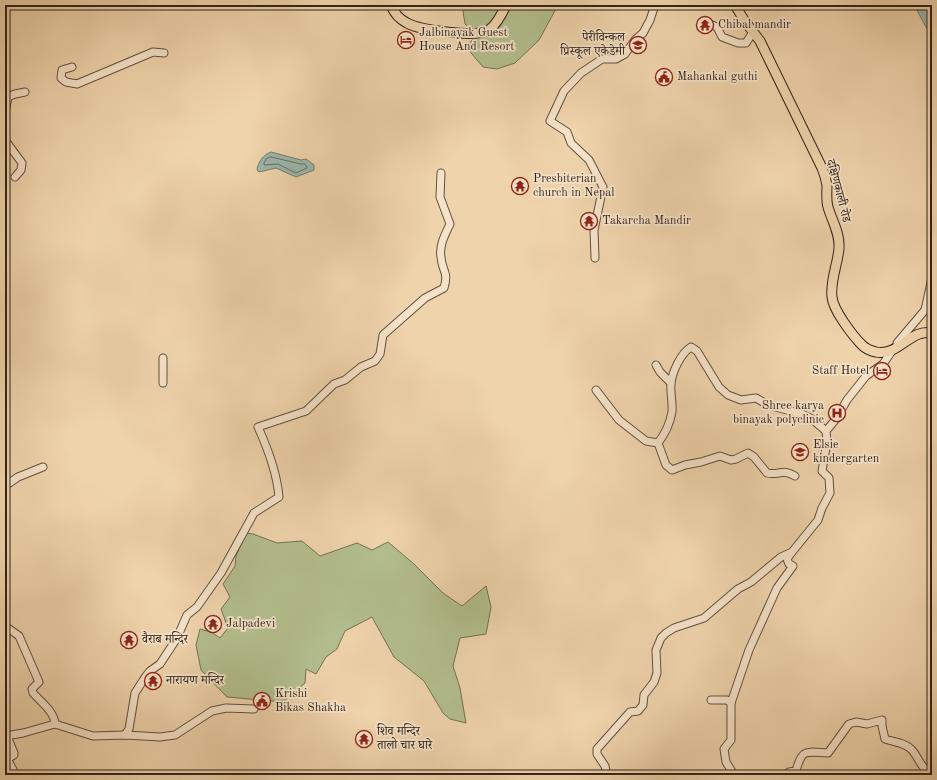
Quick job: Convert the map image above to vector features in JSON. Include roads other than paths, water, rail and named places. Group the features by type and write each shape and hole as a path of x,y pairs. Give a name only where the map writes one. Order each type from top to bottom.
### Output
{"main road":[{"path":"391,5 393,11 399,18 413,26 471,34 488,31 497,23 506,5"},
{"name":"दक्षिणकाली रोड","path":"735,5 760,41 822,168 827,185 828,207 836,226 839,248 832,289 833,303 850,330 862,345 870,350 880,353 895,349"},
{"path":"895,349 916,335 932,333"}],"street":[{"path":"595,258 594,230 603,187 589,160 571,143 567,132 550,121 564,91 581,73 602,59 616,59 625,54 643,32 650,20 655,5"},
{"path":"709,24 717,27 722,38 741,44 746,43 753,32"},
{"path":"72,67 62,70 61,78 66,82 77,84 154,52 164,53"},
{"path":"5,113 6,98 25,92"},
{"path":"5,140 22,163 21,170 15,177"},
{"path":"125,735 129,729 135,693 150,671 160,664 177,638 187,615 197,607 221,573 254,513 279,497 278,484 266,445 258,427 306,411 334,384 345,380 361,367 375,361 380,354 383,336 425,298 444,288 447,274 440,258 441,243 450,224 440,197 441,173"},
{"path":"826,431 836,419 847,400 866,376 883,364 895,349 897,343 925,310 932,278"},
{"path":"658,443 667,427 672,411 671,383 683,353 691,347 697,351 719,386 728,395 741,400 756,398 768,405 802,414 812,419 826,431 827,442 822,472 828,478 830,493 822,508 818,520 787,559 789,564 793,566 777,588 749,650 731,703 731,740 724,749 726,762 734,775"},
{"path":"163,383 164,358"},
{"path":"656,365 660,372 671,383"},
{"path":"596,390 612,412 628,427 646,441 658,443"},
{"path":"658,443 666,464 672,470 720,456 730,460 736,459 748,453 754,457 767,473 770,474 787,471 795,476"},
{"path":"5,486 18,477 43,467"},
{"path":"607,775 605,766 597,754 597,749 630,712 638,711 643,705 644,695 654,682 657,673 656,650 661,638 674,628 704,618 738,589 751,582 781,557 792,552"},
{"path":"5,626 20,636 39,682 31,691 54,717 55,724"},
{"path":"711,700 727,700 731,703"},
{"path":"16,775 8,759 14,755 14,753 6,736 55,724 93,736 125,735 160,737 175,735 212,711 226,708 254,709"},
{"path":"785,775 789,772 796,772 800,758 807,752 828,753 849,724 856,722 867,724 882,720 885,739 906,745 912,749 925,770 932,774"}],"water":[{"path":"914,5 932,5 932,38"},
{"path":"271,152 301,160 306,159 314,165 314,170 296,177 276,168 259,172 257,170 263,157"}],"place":[{"name":"Chibal mandir","path":"705,25"},
{"name":"Jalbinayak Guest House And Resort","path":"406,40"},
{"name":"पेरीविन्कल प्रिस्कूल एकेडेमी","path":"638,45"},
{"name":"Mahankal guthi","path":"664,77"},
{"name":"Presbiterian church in Nepal","path":"520,186"},
{"name":"Takarcha Mandir","path":"589,221"},
{"name":"Staff Hotel","path":"882,371"},
{"name":"Shree karya binayak polyclinic","path":"837,413"},
{"name":"Elsie kindergarten","path":"800,452"},
{"name":"Jalpadevi","path":"213,624"},
{"name":"वैराब मन्दिर","path":"129,640"},
{"name":"नारायण मन्दिर","path":"153,681"},
{"name":"Krishi Bikas Shakha","path":"262,701"},
{"name":"शिव मन्दिर तालो चार घारे","path":"364,739"}]}
